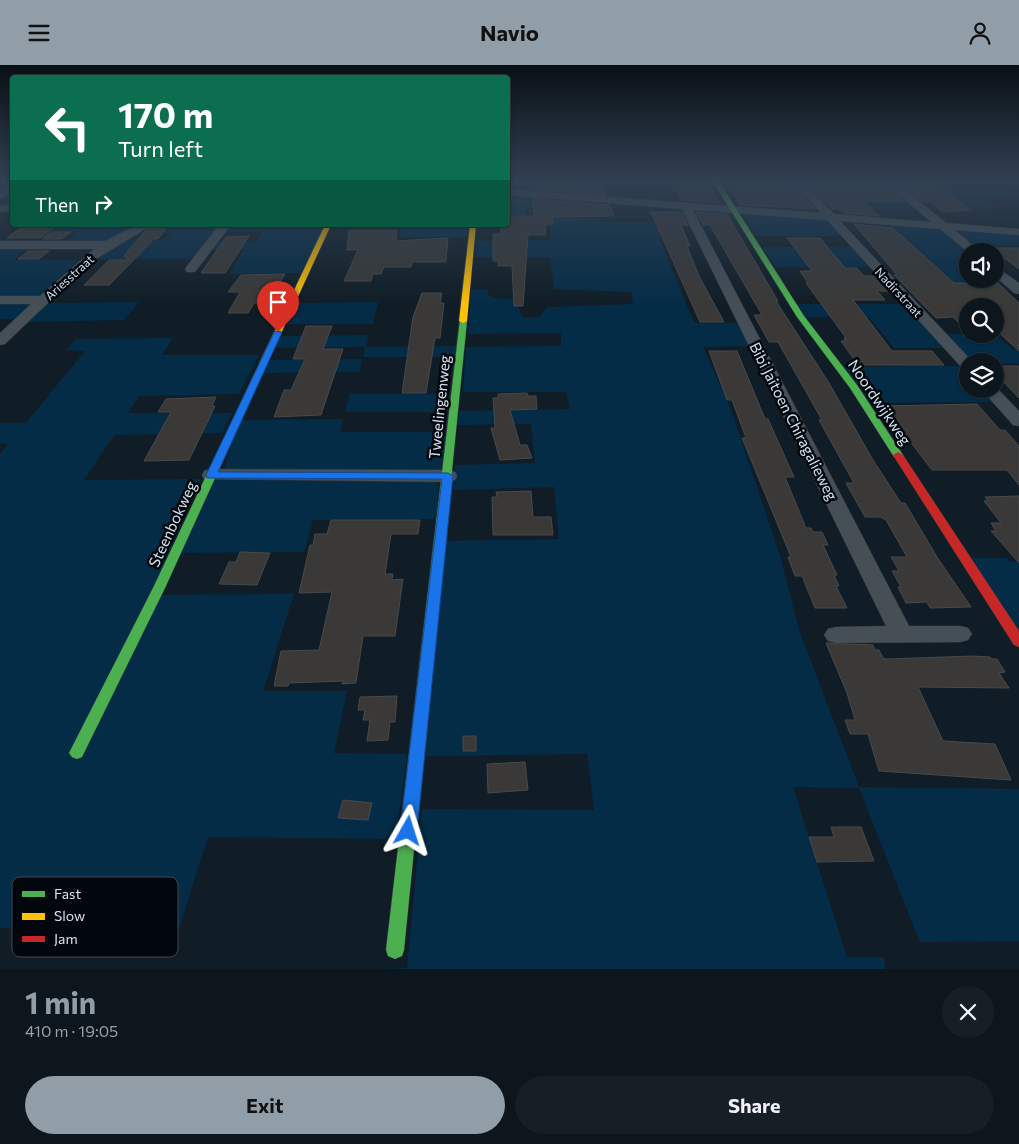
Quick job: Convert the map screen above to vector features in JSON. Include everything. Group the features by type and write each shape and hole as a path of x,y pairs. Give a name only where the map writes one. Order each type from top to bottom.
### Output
{"street":[{"name":"Bibi Jaitoen Chiragalieweg","path":"694,222 902,635"},
{"name":"Noordwijkweg","path":"742,222 800,317 854,387 1019,642"},
{"name":"Nadirstraat","path":"835,222 959,356"},
{"path":"884,222 1019,232"},
{"path":"939,222 964,243"},
{"name":"Ariesstraat","path":"0,341 87,259 107,245 142,227"},
{"path":"191,269 223,227"},
{"name":"Steenbokweg","path":"77,753 159,588 327,227"},
{"name":"Tweelingenweg","path":"396,950 448,476 473,227"},
{"path":"0,245 107,245"},
{"path":"1004,278 1019,290"},
{"path":"0,300 43,300"},
{"path":"997,398 1019,421"},
{"path":"211,475 448,476"},
{"path":"836,635 960,634"}],"shaded area":[{"path":"549,222 655,222 666,255 694,323 739,323 750,346 703,347 730,407 781,559 799,630 859,787 1019,789 1019,941 920,942 859,788 793,787 847,957 884,957 885,969 384,969 407,968 422,809 594,810 587,754 426,756 445,541 559,539 554,487 453,490 455,465 535,463 531,424 458,425 459,411 570,409 566,392 463,392 466,347 561,346 561,333 468,334 471,290 488,290 488,295 495,298 516,299 522,317 539,317 547,307 633,304 631,292 554,289 550,257 475,258 476,241 551,240"},
{"path":"748,222 832,222 845,236 756,236"},
{"path":"891,224 939,228 959,244 959,283 952,283"},
{"path":"56,227 138,227 108,242 64,244 78,231 51,231"},
{"path":"146,227 221,227 195,259 91,259 120,240 161,240 173,234 141,230"},
{"path":"226,227 324,227 301,273 229,274 244,250 208,250 214,242 256,242 263,232 222,232"},
{"path":"468,227 466,237 399,237 401,228 330,228"},
{"path":"953,229 1019,234 1019,246 1004,246 1004,243 967,243"},
{"path":"0,246 30,246 14,260 81,260 42,296 0,299"},
{"path":"762,247 854,247 873,267 776,267"},
{"path":"0,301 34,302 20,319 0,319"},
{"path":"139,302 124,320 24,322 44,303"},
{"path":"378,302 373,324 283,324 293,303"},
{"path":"797,304 904,304 944,348 894,348 869,317 806,317"},
{"path":"940,334 959,334 959,343 1004,342 1013,350 1019,350 1019,364 1004,363 1004,353 960,353"},
{"path":"369,335 366,347 456,346 455,357 363,357 365,347 274,348 279,336"},
{"path":"173,338 162,355 259,355 239,394 139,396 128,413 232,413 222,433 114,435 84,480 200,479 152,595 294,594 263,691 347,691 334,753 407,754 396,839 208,837 179,928 178,877 12,877 12,928 0,928 0,454 8,444 0,443 0,423 26,423 85,351 66,350 76,339"},
{"path":"362,359 359,372 259,373 265,360"},
{"path":"959,366 959,398 990,398 994,402 862,403 838,367"},
{"path":"350,394 450,394 448,412 345,412"},
{"path":"343,419 340,432 447,432 440,473 224,473 237,420"},
{"path":"438,478 437,519 313,520 304,552 172,553 213,479"},
{"path":"963,558 1007,558 1010,562 1019,562 1019,649"}],"building":[{"path":"510,222 553,222 553,224 546,224 545,235 528,235 523,306 514,306 512,266 498,266 498,261 493,261 493,234 501,234 501,227 510,227"},
{"path":"656,222 686,222 688,225 681,225 690,246 687,246 699,276 724,322 700,322"},
{"path":"701,222 732,222 778,301 776,301 829,383 873,460 901,503 905,503 937,557 971,607 930,608 927,602 906,603 898,587 901,587 892,571 899,571 891,557 907,557 886,520 881,517 865,517 846,483 854,483 819,420 822,420 778,342 769,342 754,315 762,315 710,225 703,225"},
{"path":"854,224 893,228 954,283 959,283 959,288 1003,288 1019,303 1019,351 1004,337 1004,298 959,298 959,323 953,317 936,318 894,275 897,275"},
{"path":"21,227 54,227 40,238 7,238"},
{"path":"151,227 167,227 158,239 154,239 109,285 84,285 109,260 129,260 124,256 143,233"},
{"path":"349,230 397,230 396,241 448,238 446,262 412,262 411,267 384,267 381,274 373,274 371,281 344,281 358,250 347,250"},
{"path":"51,232 71,232 62,239 42,239"},
{"path":"249,236 225,273 201,273 226,237"},
{"path":"787,238 820,238 845,268 857,268 864,276 875,276 889,291 877,291 885,300 853,300 892,351 932,351 944,365 858,365 841,341 846,341 844,338 846,338 806,283 808,283 800,271 812,271"},
{"path":"1004,248 1019,248 1019,269 1004,258"},
{"path":"28,251 49,251 39,259 18,259"},
{"path":"285,274 276,289 280,289 272,303 254,303 248,313 228,313 240,292 228,292 241,275"},
{"path":"422,293 442,293 440,303 444,303 440,338 435,338 426,393 402,393 413,317"},
{"path":"306,326 332,326 323,349 343,349 321,415 274,417 284,390 291,390 305,359 293,359"},
{"path":"709,351 737,351 765,419 768,419 794,477 785,477 806,528 811,528 813,532 822,532 828,545 823,545 837,575 834,575 839,586 836,586 847,608 815,608 802,576 795,576 788,557 791,557 742,438 746,438 732,400 727,400"},
{"path":"1004,366 1019,366 1019,398 1004,382"},
{"path":"527,393 528,396 536,396 537,409 510,410 520,445 527,445 532,458 500,460 491,428 495,428 493,398 498,398 498,394"},
{"path":"216,397 212,406 215,406 189,460 144,461 171,412 158,412 166,399"},
{"path":"977,404 1000,430 1005,430 1019,446 1019,485 1007,470 932,470 883,406"},
{"path":"531,491 533,517 551,517 553,535 493,535 492,497 497,497 496,492"},
{"path":"1019,496 1019,563 991,531 996,531 991,523 1001,523 984,501 988,501 985,497"},
{"path":"331,520 420,520 418,534 391,534 385,574 393,574 392,580 403,579 395,636 363,636 356,683 342,684 343,681 289,683 288,686 274,686 281,651 319,650 332,592 299,593 310,545 313,545 315,534 327,534"},
{"path":"240,552 270,553 257,585 219,584 229,562 236,562"},
{"path":"826,643 873,645 875,650 879,650 883,658 887,659 973,656 997,659 1005,672 999,673 1009,688 918,687 943,741 995,744 1011,780 879,771 868,734 850,734 845,720 855,720 847,693"},
{"path":"397,696 395,722 390,722 388,740 367,741 370,720 363,720 365,710 358,710 360,697"},
{"path":"463,736 476,736 476,751 463,751"},
{"path":"525,762 528,790 488,793 487,764"},
{"path":"343,800 372,803 368,820 338,818"},
{"path":"831,827 861,827 874,861 817,862 809,837 834,837"}],"traffic: fast":[{"path":"741,222 801,317 854,387 898,455"},
{"path":"395,950 463,321"},
{"path":"77,753 159,588 263,364"}],"traffic: slow":[{"path":"263,364 327,227"},
{"path":"463,321 473,227"}],"traffic: jam":[{"path":"898,455 1019,642"}],"route":[{"path":"278,332 211,475 448,476 408,831"}]}
